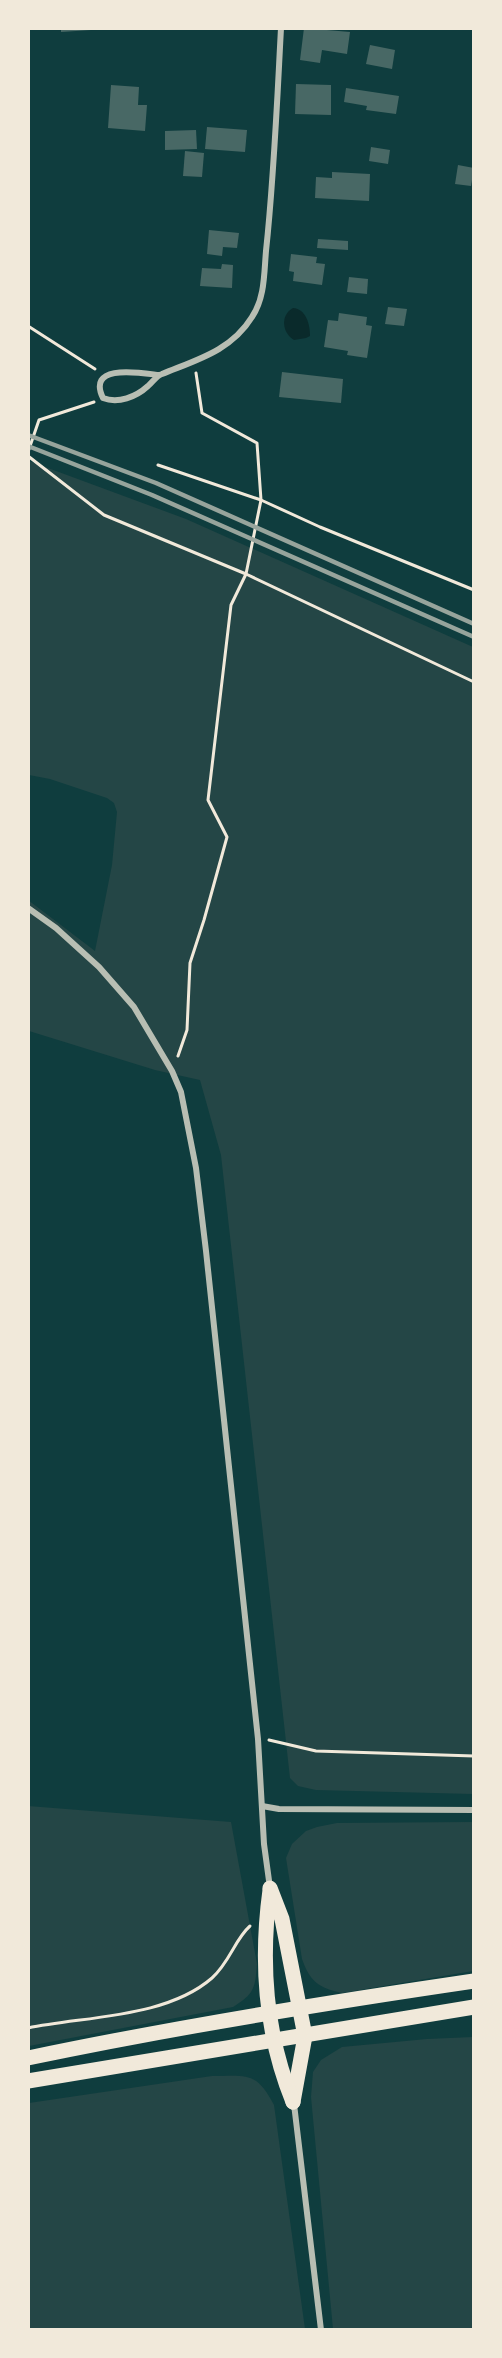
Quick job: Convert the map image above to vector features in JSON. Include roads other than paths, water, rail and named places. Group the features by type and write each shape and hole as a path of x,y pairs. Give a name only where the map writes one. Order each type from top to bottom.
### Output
{"highway":[{"path":"270,1888 266,1921 265,1976 268,2012 280,2069 293,2102"},
{"path":"270,1888 282,1919 305,2036 293,2102"},
{"path":"28,2058 268,2012 474,1981"},
{"path":"28,2081 474,2007"}],"street":[{"path":"159,375 146,388 123,400 112,402 103,398 99,391 107,374 123,371 159,375 194,363 217,351 237,336 252,318 258,306 262,291 269,225 281,28"},
{"path":"28,908 56,928 99,967 134,1007 172,1071 181,1092 196,1168 258,1739 264,1844 270,1888"},
{"path":"262,1806 279,1809 474,1810"},
{"path":"293,2102 321,2330"}],"railway":[{"path":"28,435 156,483 474,624"},
{"path":"28,446 152,495 474,637"}]}
